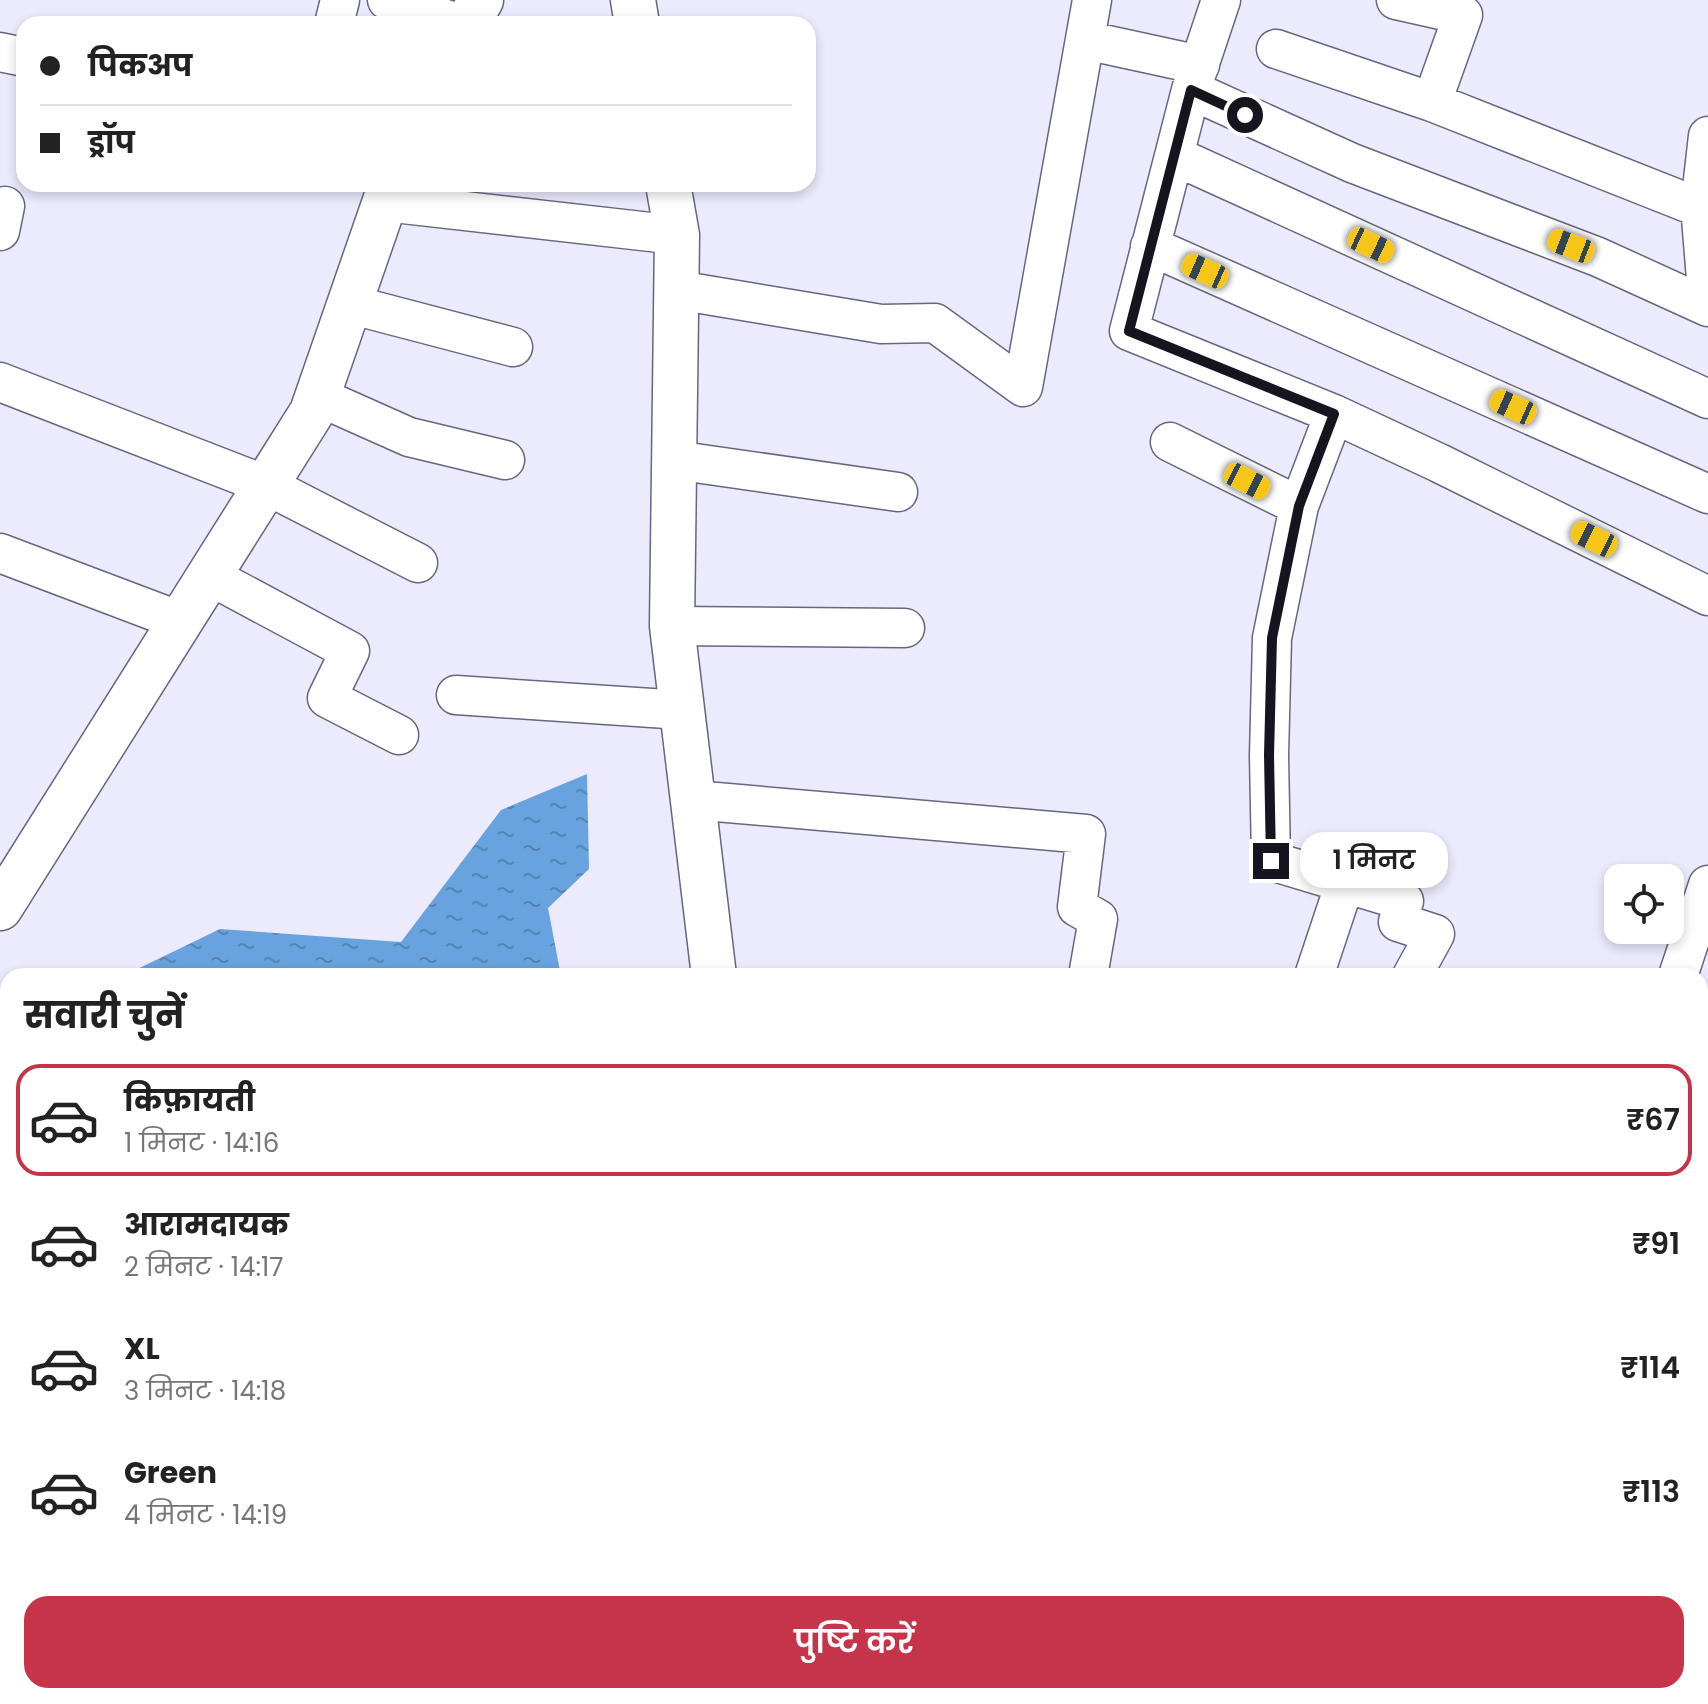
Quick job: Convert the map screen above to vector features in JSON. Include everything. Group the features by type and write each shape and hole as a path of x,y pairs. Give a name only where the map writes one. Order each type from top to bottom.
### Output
{"street":[{"path":"387,0 438,16"},
{"path":"677,290 881,324 935,323 1023,387 1092,0"},
{"path":"1221,0 1196,78 1129,331 1334,414 1708,596"},
{"path":"1396,0 1463,15 1432,102"},
{"path":"1085,40 1196,78 1352,163 1598,257 1708,305 1704,208 1708,136"},
{"path":"1276,49 1432,102 1704,208"},
{"path":"1175,156 1708,399"},
{"path":"669,192 677,235 672,626 713,968"},
{"path":"0,908 312,412 388,193 677,235"},
{"path":"1150,246 1708,494"},
{"path":"349,304 513,347"},
{"path":"0,382 266,485 418,563"},
{"path":"317,396 409,437 505,460"},
{"path":"1334,414 1299,506 1272,638 1269,755 1271,861 1404,901 1398,922 1435,934 1416,968"},
{"path":"1170,442 1299,506"},
{"path":"674,460 898,492"},
{"path":"0,553 180,621"},
{"path":"210,576 350,651 327,698 399,735"},
{"path":"672,626 905,628"},
{"path":"456,695 682,710"},
{"path":"693,800 1086,834 1077,907 1098,919 1089,968"},
{"path":"1317,968 1345,883"},
{"path":"1681,968 1705,908"}],"water":[{"path":"587,774 589,869 548,908 559,968 140,968 220,929 401,942 501,810"}],"route":[{"path":"1245,115 1191,90 1129,331 1334,414 1299,506 1272,638 1269,755 1271,861"}]}
